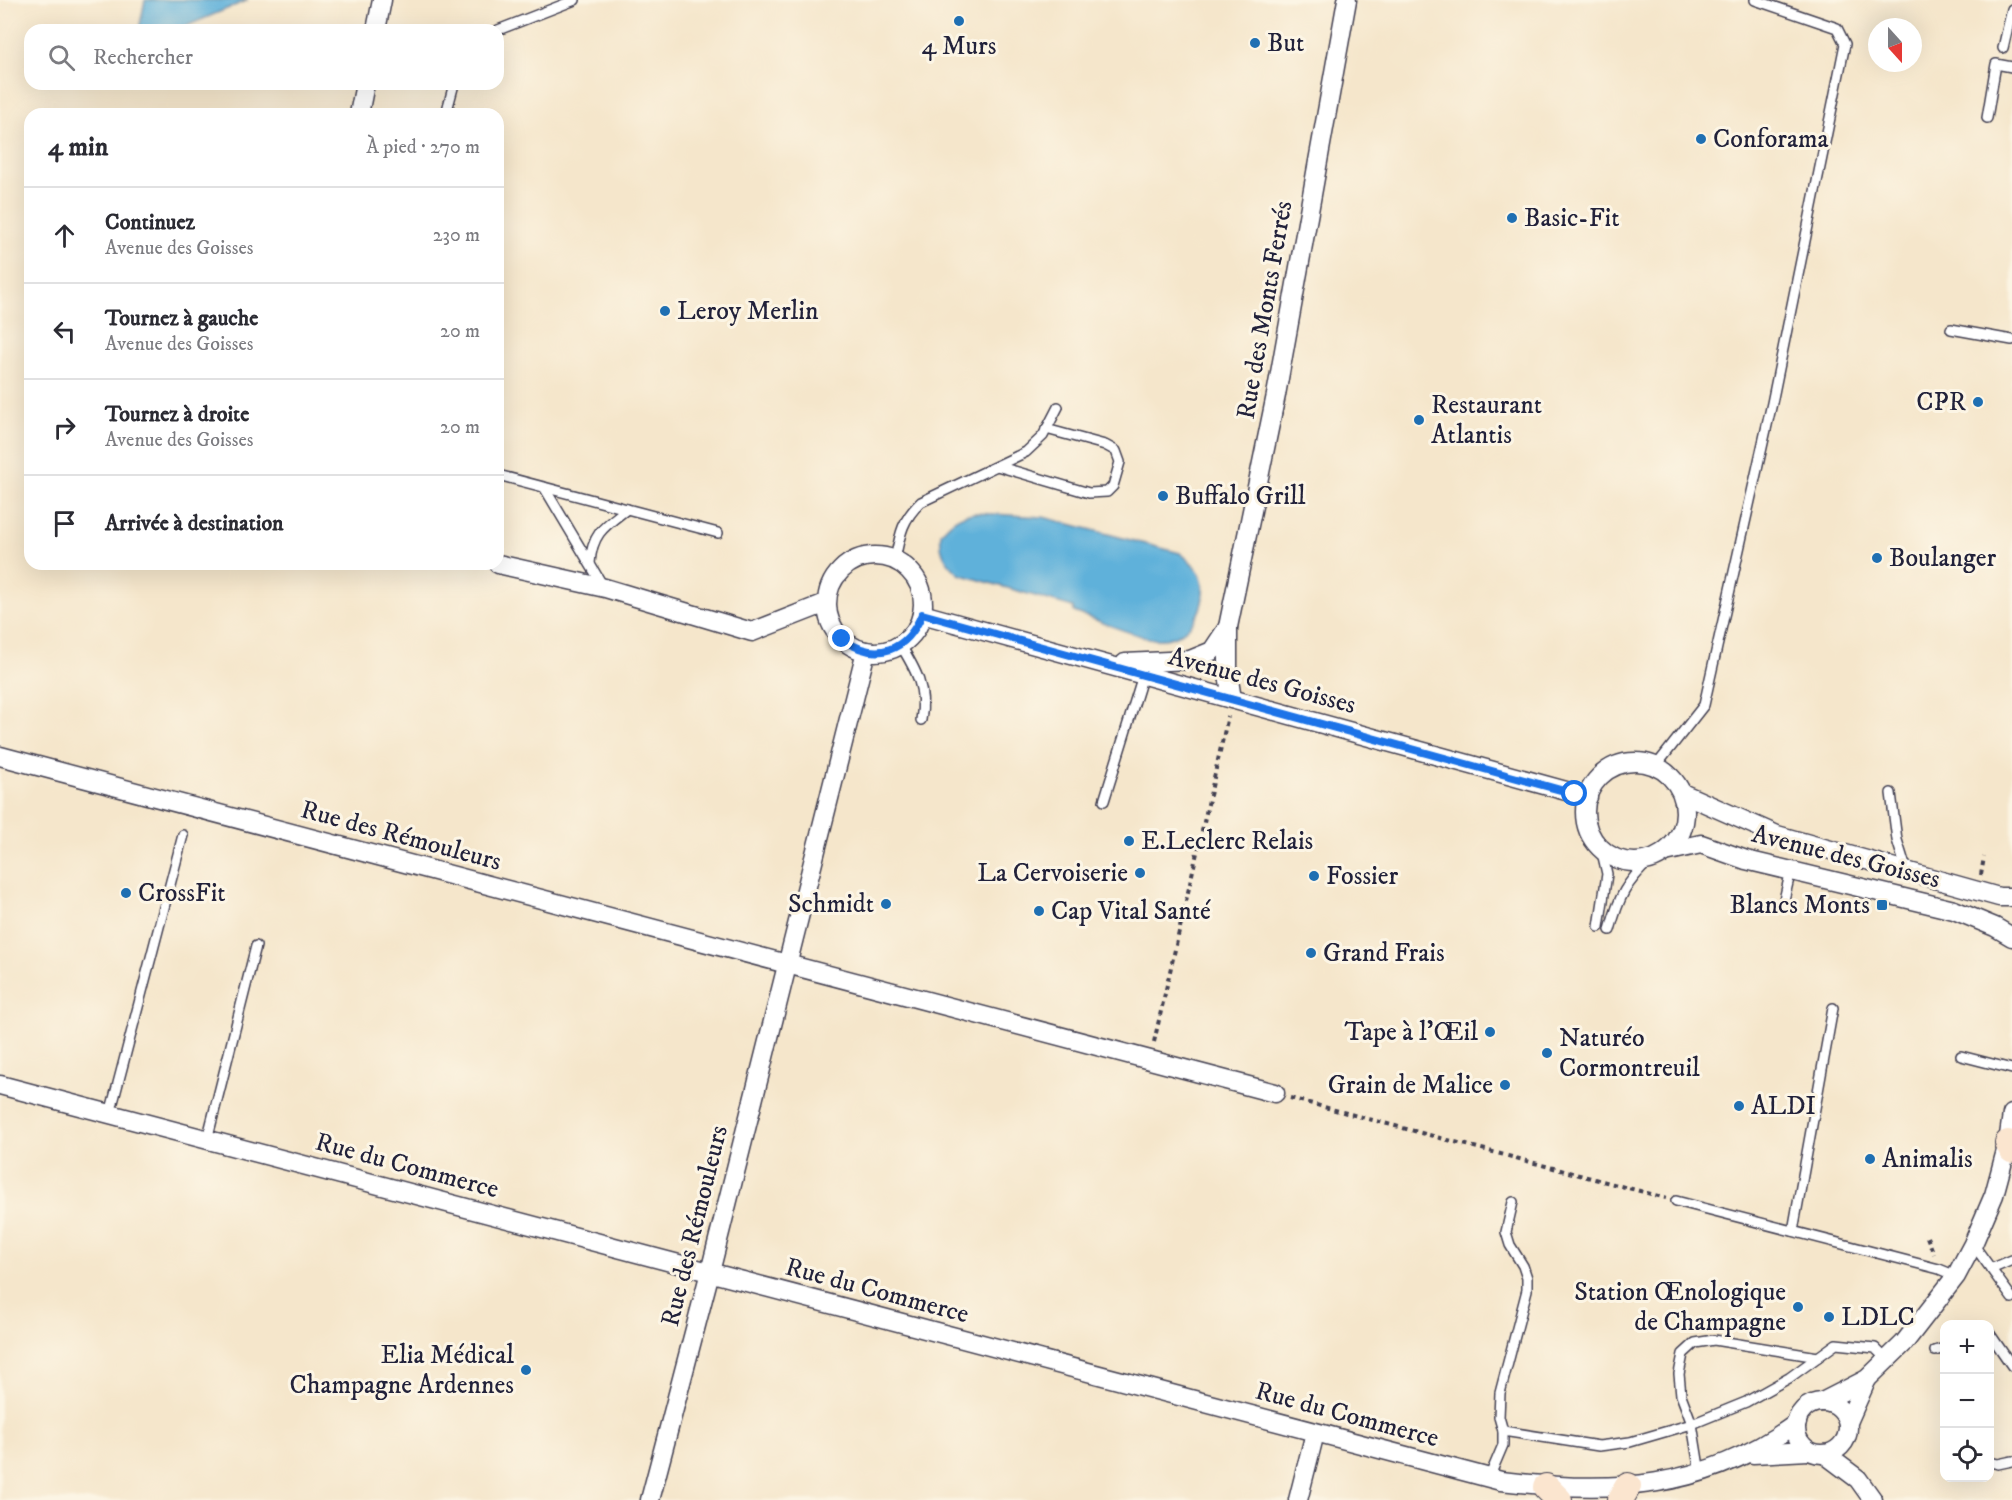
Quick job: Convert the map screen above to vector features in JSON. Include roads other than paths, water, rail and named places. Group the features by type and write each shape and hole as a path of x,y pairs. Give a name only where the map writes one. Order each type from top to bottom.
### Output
{"street":[{"path":"377,24 382,0"},
{"name":"Rue des Monts Ferrés","path":"1232,699 1228,674 1228,627 1276,395 1347,0"},
{"path":"359,108 364,90"},
{"path":"879,555 895,560 908,569 918,582 923,597 922,614 916,629 905,641 885,651 866,651 853,647 842,639 831,623 826,603 829,588 837,574 849,563 863,557 879,555"},
{"path":"504,565 605,588 752,632 826,603"},
{"name":"Avenue des Goisses","path":"922,614 1587,797"},
{"name":"Rue des Monts Ferrés","path":"1103,663 1190,660 1212,651 1228,627"},
{"name":"Rue des Rémouleurs","path":"650,1500 710,1272 866,651"},
{"name":"Rue des Rémouleurs","path":"0,756 788,965"},
{"path":"1639,762 1656,766 1671,777 1682,793 1686,809 1683,826 1676,841 1658,856 1638,862 1612,856 1601,848 1587,825 1585,811 1587,797 1595,782 1607,770 1623,763 1639,762"},
{"name":"Avenue des Goisses","path":"1682,793 1777,835 1999,897 2012,897"},
{"name":"Avenue des Goisses","path":"1658,856 1701,844 1746,860 1954,910 1995,927 2012,937"},
{"path":"788,965 1275,1094"},
{"name":"Rue du Commerce","path":"0,1085 1315,1433 1552,1493 1606,1488 1624,1493 1700,1473 1745,1455 1778,1437 1797,1423"},
{"path":"1873,1500 1858,1479 1800,1443 1796,1433 1797,1423 1802,1412 1811,1405 1822,1402 1867,1379 1911,1334 1956,1276 1994,1195 2010,1146 2012,1114"},
{"path":"1817,1453 1838,1450 1867,1379"},
{"path":"1822,1402 1839,1408 1858,1479"},
{"path":"1298,1500 1315,1433"},
{"name":"Rue du Commerce","path":"1745,1455 1817,1453"}],"lane":[{"path":"504,28 574,0"},
{"path":"1656,766 1704,705 1772,403 1845,44 1837,28 1755,0"},
{"path":"2003,48 2012,9"},
{"path":"1987,118 1996,64 2012,67"},
{"path":"448,108 452,90"},
{"path":"1951,329 2012,340"},
{"path":"895,560 901,529 909,514 921,501 1026,452 1043,436 1058,407"},
{"path":"997,466 1089,493 1107,492 1113,486 1120,462 1116,451 1105,445 1046,429"},
{"path":"504,477 718,533"},
{"path":"544,487 605,588"},
{"path":"590,563 591,549 602,528 627,509"},
{"path":"900,644 919,677 924,705 921,720"},
{"path":"1104,801 1143,675"},
{"path":"1891,793 1897,840 1907,872"},
{"path":"110,1114 183,835"},
{"path":"1599,927 1607,874 1601,848"},
{"path":"1610,930 1627,884 1658,856"},
{"path":"1783,904 1791,870"},
{"path":"207,1140 256,946"},
{"path":"1793,1231 1833,1008"},
{"path":"1961,1056 2012,1069"},
{"path":"1676,1201 1939,1269 1956,1276"},
{"path":"1489,1478 1503,1445 1503,1431 1499,1416 1500,1393 1527,1290 1527,1278 1523,1266 1510,1245 1506,1232 1513,1202"},
{"path":"1973,1244 2012,1298"},
{"path":"1991,1269 2012,1260"},
{"path":"1700,1473 1692,1424 1681,1395 1679,1374 1683,1354 1695,1343 1713,1340 1818,1357"},
{"path":"1994,1341 2012,1366"},
{"path":"1503,1431 1599,1446 1630,1442 1692,1424 1746,1402 1789,1378 1836,1344 1875,1347 1887,1360"},
{"path":"1994,1463 2012,1461"}],"water":[{"path":"145,0 248,0 191,24 140,24"},
{"path":"975,513 1043,517 1180,553 1191,562 1201,576 1203,592 1198,614 1185,630 1176,636 1154,639 1124,631 1074,612 1073,607 959,574 944,556 941,533 956,519"}],"place":[{"name":"4 Murs","path":"959,21"},
{"name":"But","path":"1255,43"},
{"name":"Conforama","path":"1701,139"},
{"name":"Basic-Fit","path":"1512,218"},
{"name":"Leroy Merlin","path":"665,311"},
{"name":"CPR","path":"1978,402"},
{"name":"Restaurant Atlantis","path":"1419,420"},
{"name":"Buffalo Grill","path":"1163,496"},
{"name":"Boulanger","path":"1877,558"},
{"name":"E.Leclerc Relais","path":"1129,841"},
{"name":"La Cervoiserie","path":"1140,873"},
{"name":"Fossier","path":"1314,876"},
{"name":"CrossFit","path":"126,893"},
{"name":"Schmidt","path":"886,904"},
{"name":"Blancs Monts","path":"1882,905"},
{"name":"Cap Vital Santé","path":"1039,911"},
{"name":"Grand Frais","path":"1311,953"},
{"name":"Tape à l'Œil","path":"1490,1032"},
{"name":"Naturéo Cormontreuil","path":"1547,1053"},
{"name":"Grain de Malice","path":"1505,1085"},
{"name":"ALDI","path":"1739,1106"},
{"name":"Animalis","path":"1870,1159"},
{"name":"Station Œnologique de Champagne","path":"1798,1307"},
{"name":"LDLC","path":"1829,1317"},
{"name":"Elia Médical Champagne Ardennes","path":"526,1370"}]}
